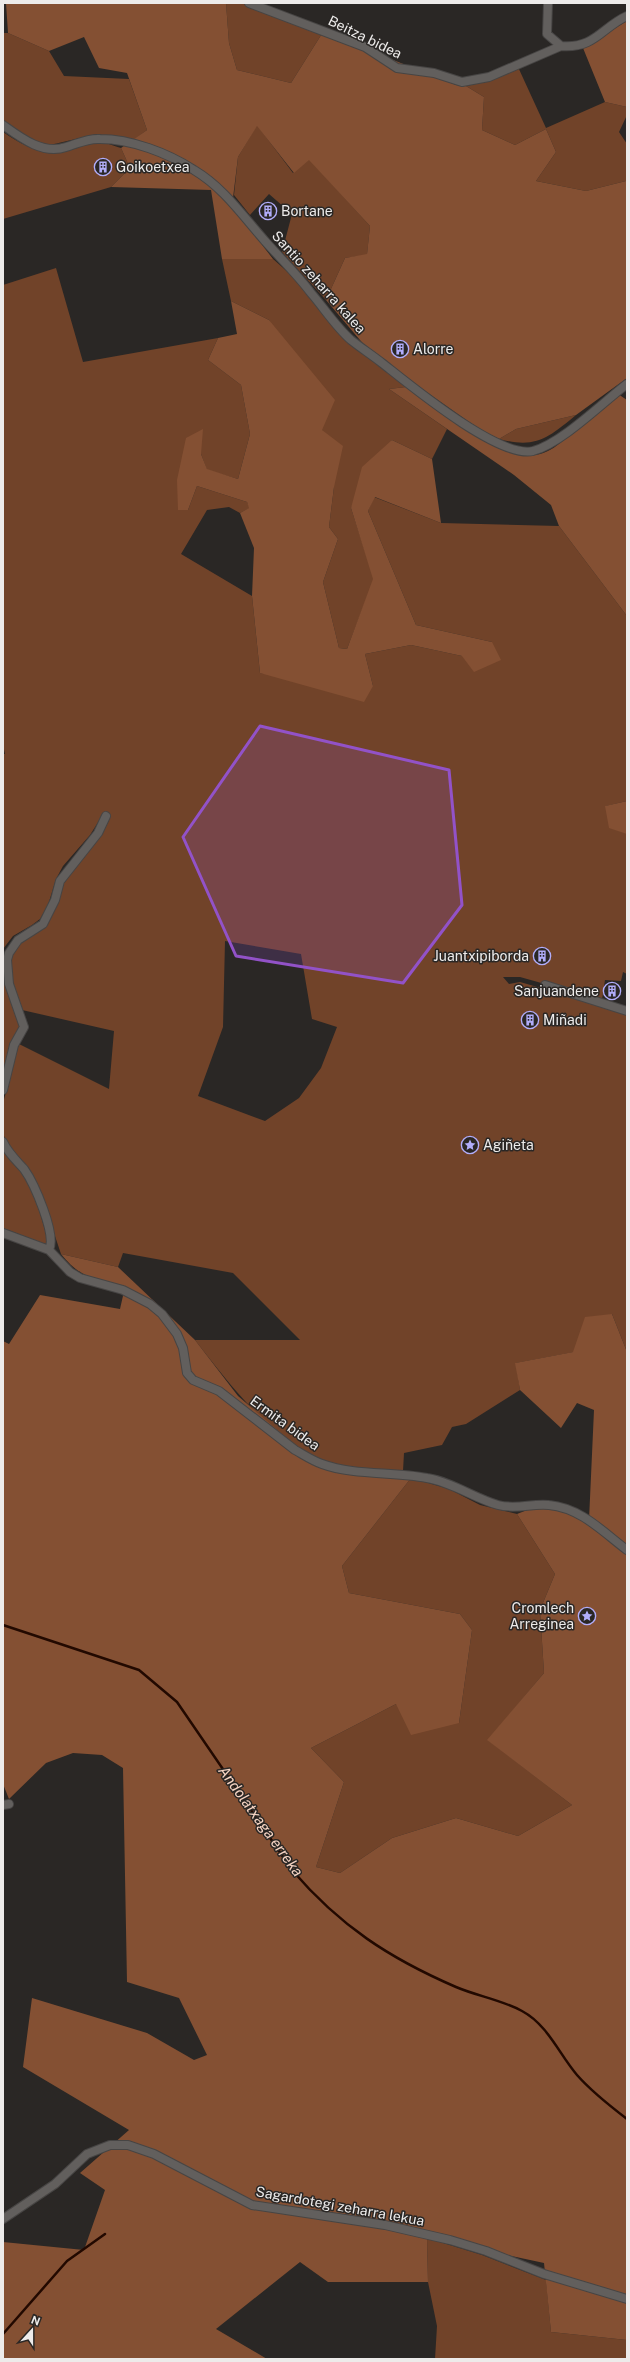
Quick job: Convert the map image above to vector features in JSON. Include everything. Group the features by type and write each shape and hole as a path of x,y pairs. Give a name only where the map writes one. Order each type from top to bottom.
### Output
{"street":[{"name":"Beitza bidea","path":"249,3 365,47 397,68 409,71 434,73 462,82 488,76 561,46 590,42 606,32 614,22 627,16"},
{"path":"548,3 547,34 561,46"},
{"name":"Santio zeharra kalea","path":"3,125 20,138 49,149 65,148 80,141 99,138 118,141 162,154 197,171 231,198 351,340 411,386 479,434 501,445 518,451 531,451 545,447 559,438 627,384"},
{"path":"3,1090 14,1045 24,1027 10,984 7,960 9,953 18,940 43,924 50,912 62,877 98,833 106,816"},
{"path":"545,985 627,1011"},
{"path":"3,1142 8,1152 29,1178 38,1195 51,1239 49,1250 3,1233"},
{"name":"Ermita bidea","path":"49,1250 70,1272 80,1278 123,1290 150,1304 162,1314 178,1334 188,1373 193,1380 220,1391 295,1450 308,1458 322,1464 339,1468 429,1478 481,1500 508,1507 547,1505 557,1506 588,1520 627,1550"},
{"name":"Sagardotegi zeharra lekua","path":"3,2219 55,2184 87,2154 110,2145 128,2145 154,2154 252,2205 385,2225 450,2240 486,2251 544,2274 627,2299"}],"highlighted area":[{"path":"260,726 449,770 462,905 403,983 236,956 183,837"}],"shaded area":[{"path":"6,3 226,3 229,43 237,70 291,83 323,32 456,85 466,86 484,97 482,130 515,145 546,129 556,152 536,181 586,191 626,181 627,179 627,378 576,415 516,429 499,439 482,431 371,353 326,300 345,258 367,254 370,226 309,160 294,173 257,126 238,157 232,206 273,259 222,259 211,190 111,187 130,168 121,148 147,130 127,73 99,68 84,37 49,51 8,33"},
{"path":"226,3 241,3 323,32 291,83 237,70 229,43"},
{"path":"627,21 627,107 605,102 583,48"},
{"path":"3,33 8,33 49,51 64,76 129,79 147,130 132,141 97,134 50,145 36,142 3,122"},
{"path":"518,67 546,128 605,102 627,107 627,115 619,132 627,144 626,181 586,191 536,181 556,152 546,129 515,145 482,130 484,97 466,86 480,83"},
{"path":"257,125 293,173 309,159 370,226 367,255 345,258 326,300 282,252 292,214 269,194 250,215 234,195 238,157"},
{"path":"3,132 26,146 43,151 61,152 93,142 109,144 121,148 130,168 111,187 3,219"},
{"path":"222,259 273,259 299,282 351,344 406,387 389,389 447,429 432,459 392,440 351,508 374,579 347,649 339,648 323,582 338,539 329,527 334,487 322,430 269,320 231,301"},
{"path":"56,268 83,362 218,338 208,360 241,385 250,434 238,479 207,470 201,454 178,510 188,510 197,486 247,502 250,508 240,513 229,507 207,510 181,554 252,596 260,673 373,686 365,654 411,645 462,656 492,642 416,625 368,511 374,497 441,523 559,526 627,616 627,801 606,806 627,834 627,974 623,972 621,981 605,980 602,1000 520,977 503,977 509,984 520,982 627,1014 627,1352 612,1314 574,1352 516,1363 520,1390 466,1424 452,1427 442,1445 404,1453 403,1471 341,1466 313,1456 293,1444 274,1429 223,1376 195,1340 300,1340 233,1273 123,1253 118,1267 61,1254 42,1197 10,1150 4,1136 3,1103 19,1044 109,1089 114,1031 22,1010 10,971 11,957 16,946 20,942 40,931 48,922 65,879 107,823 102,816 90,835 63,866 56,879 48,905 40,919 13,936 3,949 3,754 5,754 3,745 3,285","holes":["225,941 301,954 312,1019 337,1027 321,1068 299,1098 265,1121 198,1096 223,1027"]},
{"path":"231,301 269,320 335,400 322,430 343,446 334,487 329,527 338,539 323,582 339,648 347,649 373,579 351,508 362,467 392,440 432,459 441,523 375,497 368,511 416,625 492,642 501,660 474,672 462,656 411,645 365,654 373,686 364,702 260,673 252,596 254,548 240,513 249,508 247,502 197,486 188,510 178,510 177,480 186,438 203,429 201,454 207,469 238,479 250,434 241,385 208,360 218,338 237,334"},
{"path":"406,387 498,448 513,453 526,455 537,455 557,446 618,394 627,400 627,616 559,526 551,505 514,475 389,389"},
{"path":"576,415 549,435 532,442 512,442 499,439 516,429"},
{"path":"627,801 627,834 609,828 605,806"},
{"path":"3,977 5,977 20,1027 3,1079"},
{"path":"3,1148 23,1173 34,1193 47,1237 48,1242 45,1244 3,1228"},
{"path":"61,1254 118,1267 195,1340 238,1396 298,1448 334,1465 403,1471 411,1478 342,1566 349,1593 460,1614 472,1630 459,1723 411,1735 396,1704 311,1748 344,1782 316,1867 340,1873 392,1838 456,1818 518,1836 572,1805 487,1740 544,1673 540,1610 555,1574 517,1514 545,1503 589,1520 594,1410 577,1403 561,1428 520,1390 515,1363 573,1352 585,1317 612,1314 627,1352 627,2340 551,2332 544,2263 427,2238 428,2282 328,2282 300,2262 216,2329 267,2359 3,2359 3,2242 84,2250 105,2190 80,2173 129,2130 23,2067 32,1998 147,2033 194,2060 207,2055 179,1998 127,1982 123,1768 102,1755 73,1753 46,1763 9,1799 3,1784 3,1341 9,1344 40,1295 120,1309 125,1287 97,1280 82,1273 75,1269"},
{"path":"411,1478 449,1489 480,1505 517,1514 555,1574 540,1610 544,1673 488,1740 572,1805 518,1836 456,1818 392,1838 340,1873 316,1867 344,1782 311,1748 396,1704 459,1723 472,1630 460,1614 349,1593 342,1566"},
{"path":"427,2238 482,2255 546,2280 551,2332 627,2340 627,2359 435,2359 437,2326 428,2282"}],"waterway":[{"name":"Andolatxaga erreka","path":"3,1625 139,1670 177,1702 292,1870 328,1908 367,1939 409,1964 456,1987 514,2007 531,2017 546,2032 582,2081 627,2119"},
{"path":"3,2334 67,2261 105,2234"}],"place":[{"name":"Goikoetxea","path":"103,167"},
{"name":"Bortane","path":"268,211"},
{"name":"Alorre","path":"400,349"},
{"name":"Juantxipiborda","path":"542,956"},
{"name":"Sanjuandene","path":"612,991"},
{"name":"Miñadi","path":"530,1020"},
{"name":"Agiñeta","path":"470,1145"},
{"name":"Cromlech Arreginea","path":"587,1616"}]}
